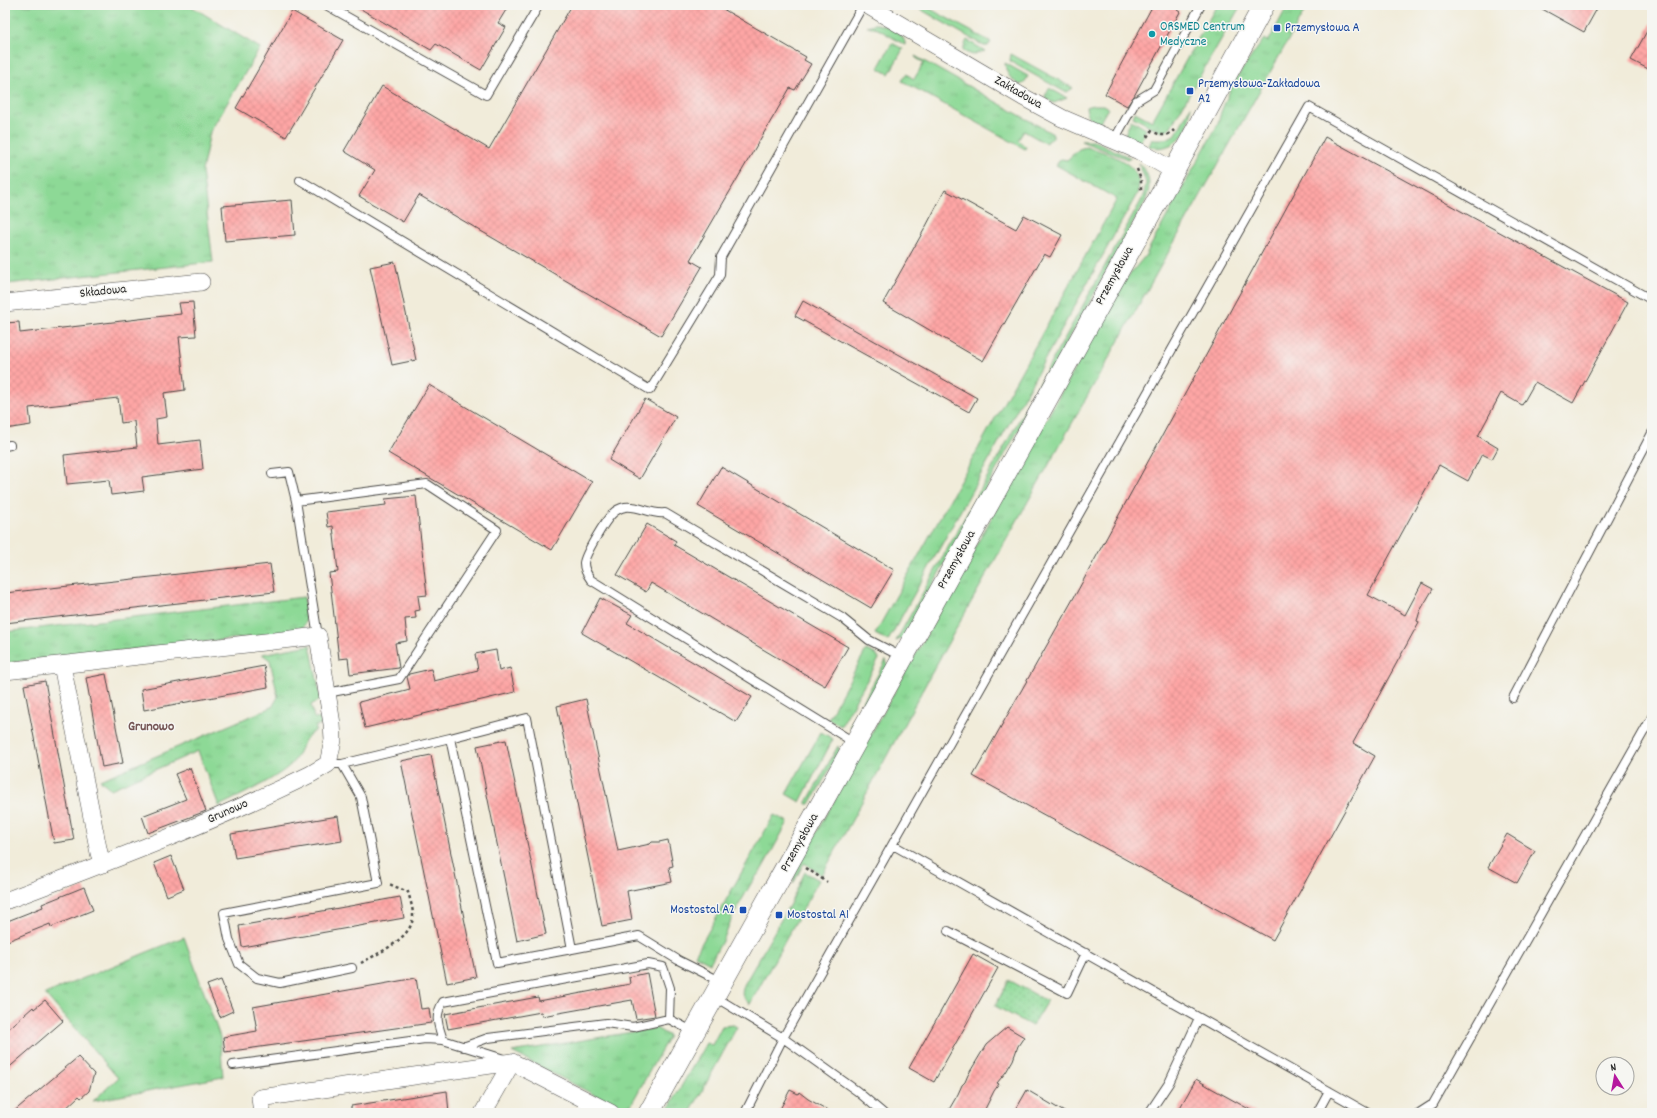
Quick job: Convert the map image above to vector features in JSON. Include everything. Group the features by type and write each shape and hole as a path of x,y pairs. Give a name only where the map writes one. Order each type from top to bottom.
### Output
{"street":[{"name":"Zakładowa","path":"867,5 1023,97 1062,118 1138,151 1174,171"},
{"name":"Przemysłowa","path":"649,1113 1174,171 1264,5"},
{"name":"Składowa","path":"5,303 201,282"},
{"path":"5,671 318,636 334,740 335,764"},
{"path":"62,665 99,853 103,864"},
{"name":"Grunowo","path":"5,901 103,864 335,764"},
{"path":"262,1113 260,1098 512,1062 611,1113"},
{"path":"483,1113 512,1062"}],"lane":[{"path":"326,5 486,95 539,5"},
{"path":"300,180 650,390 720,275 721,257 863,5"},
{"path":"1114,140 1136,101 1154,90 1201,5"},
{"path":"745,1113 783,1038 1309,106 1652,300"},
{"path":"1514,698 1652,433"},
{"path":"272,474 289,472 296,502 318,636"},
{"path":"296,502 428,484 497,530 399,679 327,693"},
{"path":"855,743 591,580 585,570 586,554 611,515 618,510 626,507 634,507 658,514 665,513 842,618 869,640 903,657"},
{"path":"1419,1113 1433,1104 1652,717"},
{"path":"352,968 280,983 257,978 239,964 229,939 224,913 378,883 361,797 335,764 450,738 527,718 572,949"},
{"path":"450,738 498,962 639,936 678,960 718,989 857,1091 883,1113"},
{"path":"893,845 1368,1113"},
{"path":"948,931 1067,993 1086,954"},
{"path":"443,1040 437,1022 438,1011 443,1002 648,964 663,967 670,988 669,1019"},
{"path":"1149,1113 1169,1083 1199,1018"},
{"path":"464,1047 488,1038 606,1023 633,1027 669,1019 694,1032"},
{"path":"233,1065 425,1039 443,1040 512,1062"},
{"path":"1317,1113 1328,1091"}],"path":[{"path":"806,868 827,882"},
{"path":"352,968 399,941 408,930 413,917 408,892 392,884 378,883"}],"green space":[{"path":"5,5 189,5 260,48 210,132 202,171 213,262 7,284 5,261"},
{"path":"913,5 923,5 991,42 988,46 984,46"},
{"path":"1217,5 1241,5 1170,128 1167,131 1161,132 1133,117 1135,112 1152,121"},
{"path":"1288,5 1308,5 947,645 822,875 804,863 793,884 795,871 1121,285 1145,256 1218,124 1221,112 1234,81 1264,39 1268,42"},
{"path":"875,24 889,27 899,33 905,45 878,29 867,26"},
{"path":"967,40 985,51 973,55 965,52 963,49"},
{"path":"892,43 903,49 889,74 878,68"},
{"path":"1011,54 1073,88 1065,92 1011,62"},
{"path":"915,56 1053,134 1053,138 1045,143 1024,131 1018,140 1026,147 1025,149 902,81 906,74 914,79 924,63"},
{"path":"1005,63 1028,76 1024,83 1020,85 1011,78 1006,70"},
{"path":"1049,88 1067,98 1054,103 1046,99 1045,96"},
{"path":"1103,105 1108,108 1100,122 1097,124 1089,117 1086,107"},
{"path":"1191,106 1187,127 1181,137 1166,147 1154,148 1149,146 1152,139 1166,139 1176,134"},
{"path":"1131,120 1146,129 1140,142 1126,136 1125,134"},
{"path":"1081,141 1095,141 1131,158 1127,159"},
{"path":"1086,147 1114,156 1131,168 1137,175 1139,184 1137,194 888,641 875,634 1117,199 1056,165 1061,159 1067,160 1079,149"},
{"path":"1139,163 1146,172 1149,181 1145,202 903,638 896,641 1141,201 1146,183"},
{"path":"304,597 306,621 297,632 5,663 5,632"},
{"path":"310,645 321,699 311,705 314,718 320,719 322,725 316,726 315,731 305,740 294,761 280,773 259,786 219,806 198,751 111,789 100,780 272,707 278,697 270,660 262,654"},
{"path":"866,650 877,655 879,659 841,726 828,719"},
{"path":"886,660 888,666 854,726 849,727"},
{"path":"821,732 833,739 800,802 786,794"},
{"path":"838,746 840,751 810,804 806,804"},
{"path":"774,815 788,822 762,869 752,882 732,917 726,934 710,963 695,955"},
{"path":"805,872 819,880 750,1004 742,996 744,985 790,904"},
{"path":"184,937 220,1037 223,1077 93,1101 118,1078 45,994"},
{"path":"1009,980 1047,1001 1032,1026 995,1006"},
{"path":"733,1025 737,1027 690,1113 666,1113 706,1043 712,1045 722,1026"},
{"path":"656,1028 669,1036 627,1112 512,1052"}],"building":[{"path":"354,5 509,5 498,23 506,27 481,70 436,44 431,50"},
{"path":"572,5 716,5 806,57 804,60 811,64 795,90 790,88 690,260 702,267 661,336 419,195 403,222 359,196 375,170 344,151 382,86 489,149"},
{"name":"ORSMED Centrum Medyczne","path":"1153,5 1180,5 1177,10 1180,12 1127,106 1105,94"},
{"path":"1535,5 1599,5 1584,32"},
{"path":"292,11 343,40 286,137 236,108"},
{"path":"1652,22 1652,71 1631,60"},
{"path":"1325,137 1628,302 1573,403 1535,382 1522,405 1501,393 1478,436 1498,448 1492,459 1482,454 1468,481 1439,465 1368,595 1405,615 1422,583 1433,589 1420,611 1417,621 1419,622 1353,743 1375,756 1273,940 973,776 1077,592"},
{"path":"945,190 1016,229 1024,215 1062,235 1050,257 1044,254 983,361 883,303"},
{"path":"292,200 295,235 225,241 222,206"},
{"path":"395,262 416,360 392,365 370,267"},
{"path":"803,301 977,398 969,412 795,316"},
{"path":"193,302 196,336 179,337 185,390 164,393 167,417 156,419 158,445 200,440 203,469 142,477 144,491 111,495 109,480 67,484 64,455 137,447 134,421 121,423 118,398 29,408 31,425 5,429 5,323 19,322 20,333 181,314 179,303"},
{"path":"429,385 592,482 552,550 388,453"},
{"path":"645,399 676,417 640,479 609,460"},
{"path":"721,467 894,570 871,608 698,506"},
{"path":"416,496 427,595 418,596 420,610 415,611 416,618 405,619 407,641 395,643 399,668 350,674 348,658 339,659 329,573 338,572 333,526 328,527 326,512 386,505 385,499"},
{"path":"647,524 676,541 674,545 848,647 825,686 651,583 646,592 617,575"},
{"path":"270,564 274,592 5,623 5,593"},
{"path":"600,598 632,615 627,623 752,697 736,722 582,633"},
{"path":"496,650 499,671 510,668 515,692 365,728 359,702 410,689 407,677 409,674 431,669 434,681 478,670 475,654"},
{"path":"264,666 268,687 144,710 141,689"},
{"path":"106,674 123,763 102,767 86,678"},
{"path":"45,681 74,840 54,843 24,685"},
{"path":"586,699 618,851 650,844 652,842 668,840 673,866 669,867 672,882 627,891 632,920 602,926 557,706"},
{"path":"506,740 546,934 517,941 477,746"},
{"path":"431,755 476,977 447,983 401,761"},
{"path":"190,768 206,811 148,833 142,816 186,799 175,774"},
{"path":"338,816 342,841 235,858 231,834"},
{"path":"1507,834 1535,851 1517,883 1488,867"},
{"path":"171,856 184,889 167,896 154,863"},
{"path":"84,887 93,910 51,927 50,924 5,942 5,922 43,907 42,904"},
{"path":"400,897 404,918 242,947 239,926"},
{"path":"973,954 998,968 934,1082 909,1068"},
{"path":"647,973 655,1016 636,1019 632,1000 542,1016 541,1012 448,1029 445,1014 538,997 539,1001 630,984 629,977"},
{"path":"416,978 421,1009 429,1008 431,1023 225,1052 223,1037 257,1031 253,1007"},
{"path":"221,980 233,1011 220,1017 207,985"},
{"path":"45,1000 63,1021 5,1071 5,1032 33,1007 34,1009"},
{"path":"1007,1027 1024,1037 1018,1046 1013,1060 1006,1072 997,1083 999,1084 985,1109 982,1113 947,1113 986,1045"},
{"path":"78,1057 94,1074 89,1091 81,1098 79,1096 61,1113 12,1113"},
{"path":"1196,1079 1211,1088 1256,1113 1177,1113"},
{"path":"790,1090 798,1094 799,1092 808,1099 833,1113 778,1113"},
{"path":"1027,1090 1066,1113 1014,1113"},
{"path":"447,1091 449,1113 351,1113 351,1106"}],"place":[{"name":"Przemysłowa A","path":"1277,28"},
{"name":"ORSMED Centrum Medyczne","path":"1152,34"},
{"name":"Przemysłowa-Zakładowa A2","path":"1190,91"},
{"name":"Mostostal A2","path":"743,910"},
{"name":"Mostostal A1","path":"779,915"}],"district":[{"name":"Grunowo","path":"151,727"}]}
